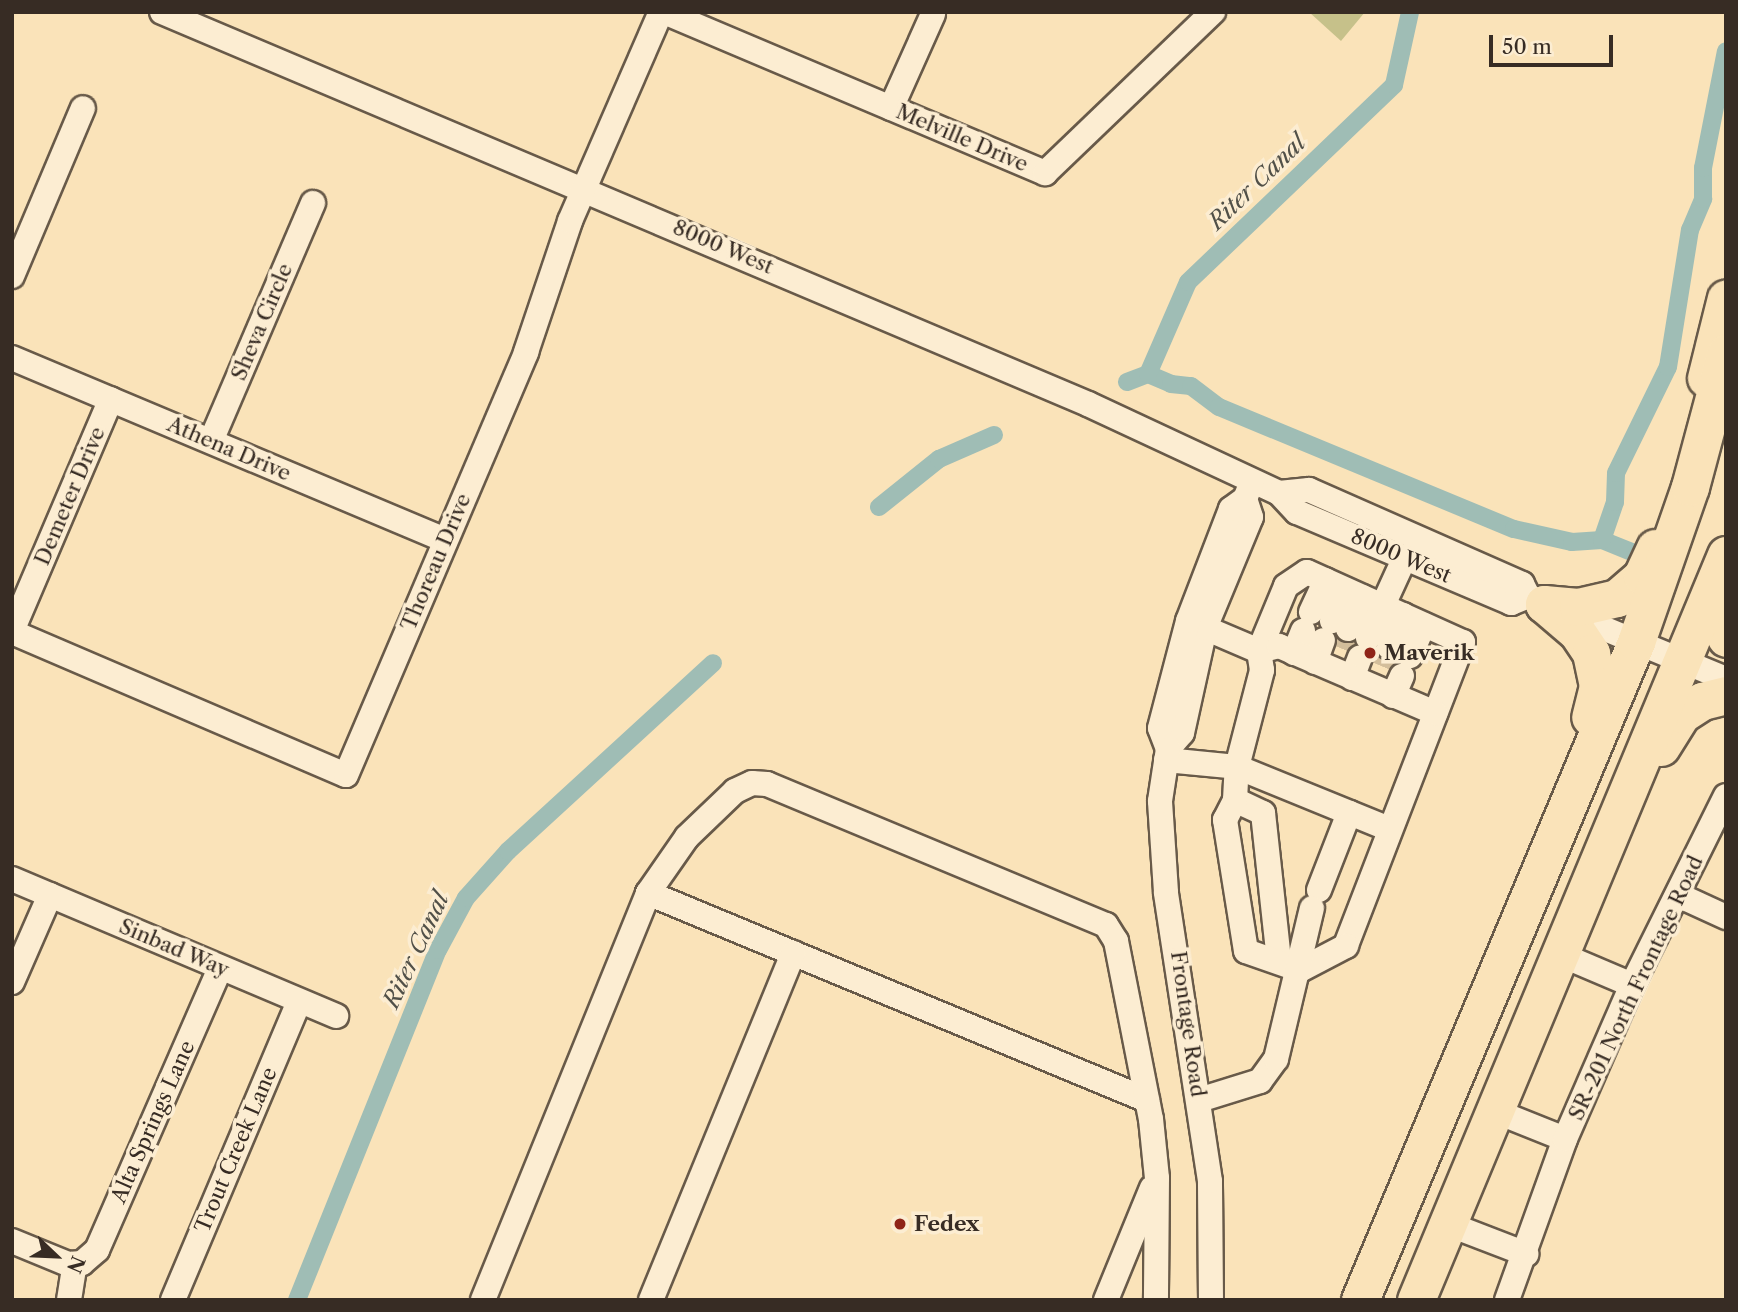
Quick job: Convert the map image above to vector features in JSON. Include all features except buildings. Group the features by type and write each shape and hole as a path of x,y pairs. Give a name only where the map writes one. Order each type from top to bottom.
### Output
{"highway":[{"path":"1536,600 1578,607 1606,602 1626,592 1648,566 1689,441 1726,298"},
{"path":"1360,1300 1636,642 1687,497 1726,352"},
{"path":"1416,1300 1726,555"},
{"path":"1726,591 1722,614 1726,638"},
{"path":"1492,986 1511,909 1597,697 1596,665 1585,641 1536,600"},
{"path":"1563,945 1601,888 1669,730 1691,707 1726,695"}],"street":[{"name":"8000 West","path":"162,12 584,187 1066,395 1249,490 1279,493 1309,490 1522,584 1536,600 1726,679"},
{"name":"Thoreau Drive","path":"12,631 346,775 526,352 554,261 584,187 663,12"},
{"name":"Melville Drive","path":"663,12 1045,173 1213,12"},
{"path":"891,108 933,14"},
{"path":"12,276 83,108"},
{"name":"Sheva Circle","path":"211,441 313,203"},
{"name":"Athena Drive","path":"12,358 445,540"},
{"name":"Demeter Drive","path":"12,631 111,399"},
{"name":"Frontage Road","path":"1167,754 1182,733 1205,628 1251,517 1249,490"},
{"name":"Frontage Road","path":"1211,1300 1211,1191 1162,850 1160,801 1167,754 1160,728 1170,679 1231,509 1249,490"},
{"name":"8000 West","path":"1279,493 1297,512 1511,603 1536,600"},
{"path":"1351,654 1374,602 1405,558"},
{"path":"1307,572 1374,602 1463,642 1346,946 1290,965 1246,951 1225,820 1235,800 1237,767 1262,670 1259,651 1286,586 1307,572"},
{"path":"1351,654 1374,602"},
{"path":"1351,654 1374,602"},
{"path":"1205,628 1259,651 1279,646 1351,654 1434,713"},
{"path":"1167,754 1237,767 1389,829"},
{"path":"483,1300 648,893 687,837 735,791 752,783 768,784 1093,917 1106,925 1116,941 1147,1100 1157,1178 1156,1300"},
{"name":"SR-201 North Frontage Road","path":"1507,1300 1566,1139 1632,985 1726,796"},
{"path":"1235,800 1263,813 1290,965"},
{"path":"1199,1100 1260,1081 1276,1059 1290,965 1349,813"},
{"name":"Sinbad Way","path":"12,879 336,1016"},
{"path":"648,893 1147,1100"},
{"path":"12,982 50,895"},
{"path":"1678,895 1726,917"},
{"path":"1563,945 1632,985"},
{"path":"651,1300 793,953"},
{"name":"Alta Springs Lane","path":"75,1265 97,1250 220,968"},
{"name":"Trout Creek Lane","path":"173,1300 299,1001"},
{"path":"1495,1111 1566,1139"},
{"path":"1106,1300 1157,1178"},
{"path":"1448,1224 1526,1254"},
{"path":"12,1241 75,1265 69,1300"}],"shaded area":[{"path":"1309,12 1365,12 1341,41"}],"waterway":[{"name":"Riter Canal","path":"1127,382 1148,374 1188,282 1394,85 1410,12"},
{"path":"1602,540 1615,502 1616,473 1668,367 1690,230 1703,199 1703,168 1726,51"},
{"path":"1148,374 1171,384 1191,386 1219,407 1514,529 1572,542 1602,540 1631,552"},
{"name":"Riter Canal","path":"879,507 939,459 994,435"},
{"name":"Riter Canal","path":"297,1300 438,950 466,898 508,851 713,663"}],"tunnel":[{"path":"1340,648 1348,629"},
{"path":"1381,666 1389,647"}],"place":[{"name":"Maverik","path":"1370,653"},
{"name":"Fedex","path":"900,1224"}]}
